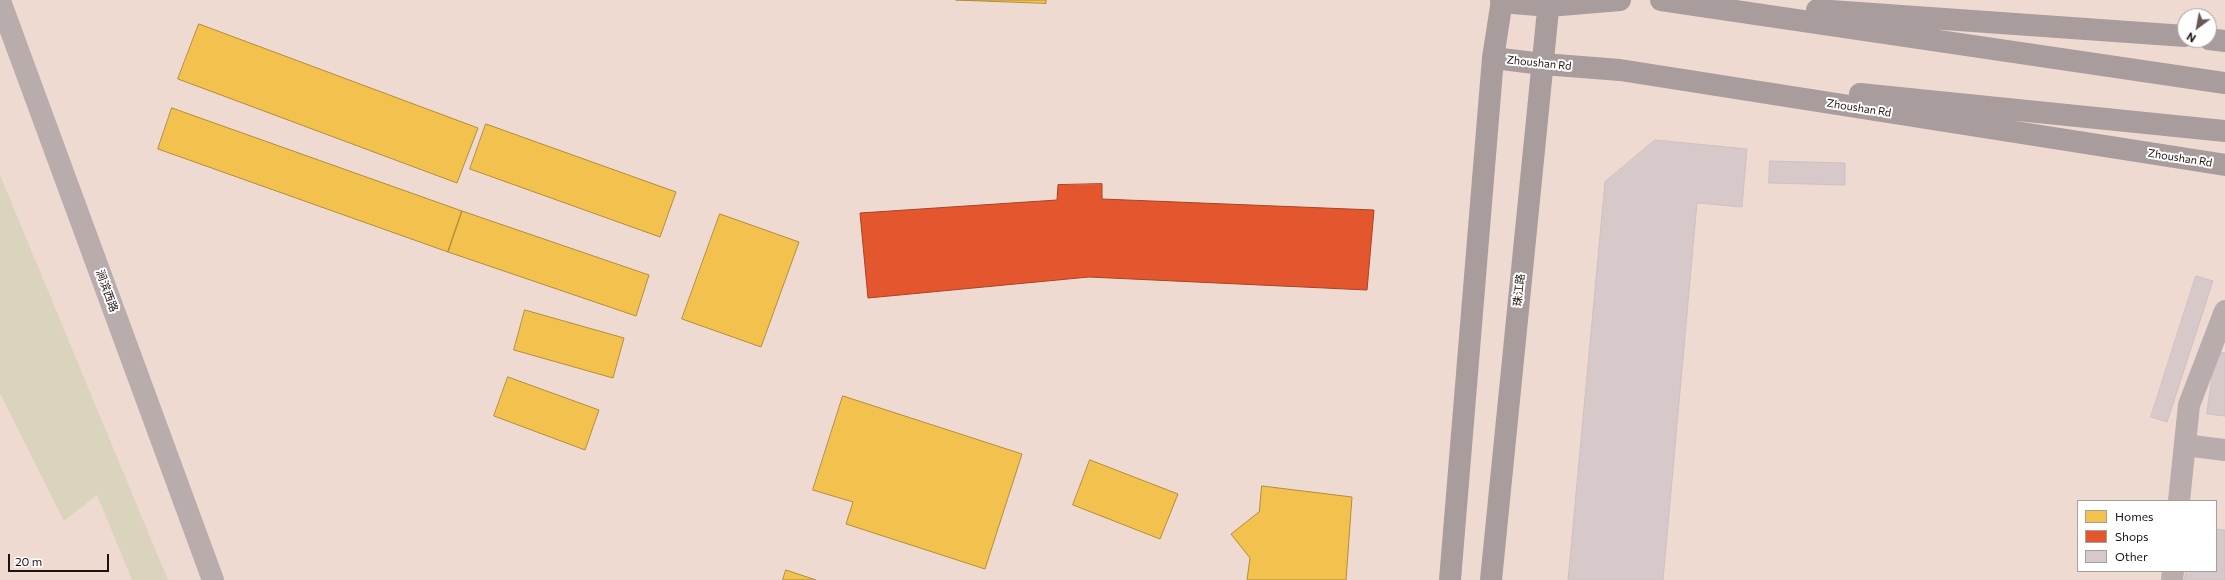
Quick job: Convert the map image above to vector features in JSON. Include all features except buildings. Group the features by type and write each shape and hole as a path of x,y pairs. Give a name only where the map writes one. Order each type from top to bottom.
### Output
{"main road":[{"path":"1450,580 1493,58 1502,1 1548,3 1620,0"},
{"path":"1661,0 2196,80 2225,83"},
{"path":"1676,0 2177,35"},
{"name":"珠江路","path":"1491,580 1548,3"},
{"name":"Zhoushan Rd","path":"1493,58 1543,64 1620,70 2225,165"},
{"path":"1620,70 2225,131"}],"street":[{"name":"涧滨西路","path":"0,1 213,580"},
{"path":"2179,500 2189,405 2225,311"},
{"path":"2185,445 2225,450"}],"shaded area":[{"path":"0,175 168,580 132,580 97,495 64,521 0,393"}]}
